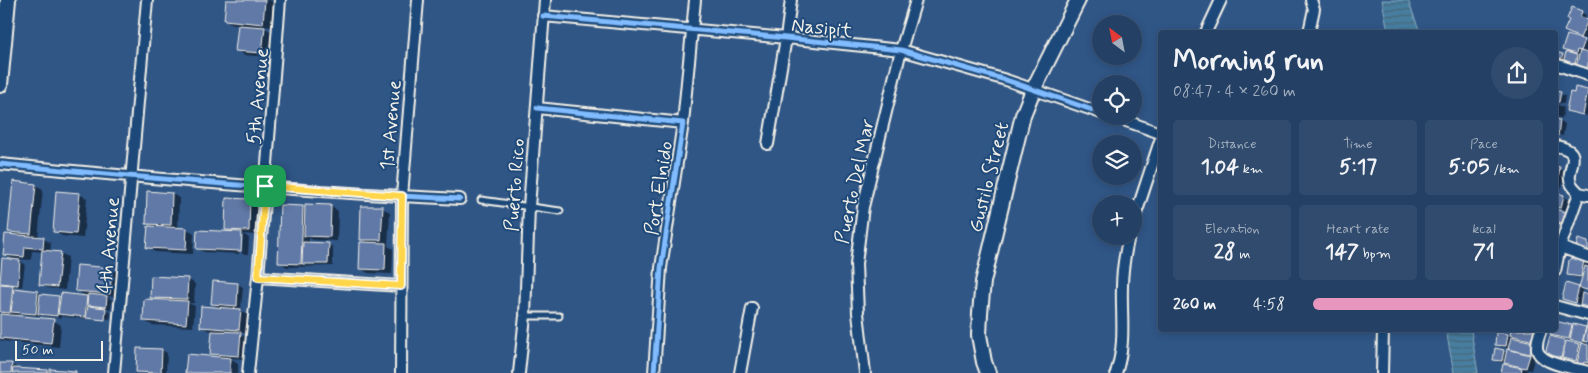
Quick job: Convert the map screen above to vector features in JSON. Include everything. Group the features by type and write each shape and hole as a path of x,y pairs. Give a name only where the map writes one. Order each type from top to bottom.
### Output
{"street":[{"path":"0,85 8,0"},
{"name":"4th Avenue","path":"114,373 147,0"},
{"name":"5th Avenue","path":"248,373 258,277 280,0"},
{"name":"1st Avenue","path":"401,373 402,196 418,0"},
{"name":"Puerto Rico","path":"519,373 525,316 529,208 544,0"},
{"path":"683,123 695,0"},
{"path":"768,144 791,0"},
{"name":"Puerto Del Mar","path":"865,373 858,314 856,264 864,207 901,50 916,0"},
{"name":"Gustilo Street","path":"988,373 979,335 983,282 1023,115 1033,90 1078,0"},
{"path":"1207,30 1221,0"},
{"path":"1309,30 1314,9 1311,0"},
{"name":"Nasipit","path":"543,16 901,50 1006,80 1092,110"},
{"path":"1558,65 1588,74"},
{"name":"Port Elnido","path":"537,108 683,123 661,268 654,373"},
{"path":"1137,125 1158,132"},
{"path":"1142,196 1158,147"},
{"path":"1558,147 1569,150 1572,155 1574,160 1570,183 1583,194 1560,247 1558,257"},
{"path":"0,164 131,177 460,199"},
{"path":"1116,373 1123,330 1122,288 1127,245"},
{"path":"1560,247 1588,257"},
{"path":"258,277 401,286"},
{"path":"1558,307 1588,315"},
{"path":"740,373 752,308"},
{"path":"1382,332 1382,373"},
{"path":"1540,332 1536,348 1539,355 1546,360 1588,372"}],"lane":[{"path":"481,200 560,211"},
{"path":"525,316 558,316"}],"water":[{"path":"1382,0 1408,0 1419,30 1388,30"},
{"path":"1446,332 1471,332 1478,373 1454,373"}],"building":[{"path":"226,0 265,0 263,24 224,20"},
{"path":"1572,7 1582,11 1580,17 1588,20 1580,38 1564,31"},
{"path":"238,25 265,27 262,53 235,51"},
{"path":"1567,35 1585,40 1581,51 1577,50 1576,54 1562,50"},
{"path":"1580,51 1588,53 1586,72 1575,70"},
{"path":"1566,52 1577,55 1574,69 1562,66"},
{"path":"1558,53 1563,54 1560,64 1558,64"},
{"path":"1575,87 1588,90 1583,115 1566,111 1570,92 1574,93"},
{"path":"1558,92 1561,92 1558,102"},
{"path":"1558,120 1560,120 1558,136"},
{"path":"13,181 36,184 31,234 8,232"},
{"path":"56,191 80,193 76,234 53,232"},
{"path":"147,191 172,193 171,225 146,224"},
{"path":"1558,193 1564,195 1561,208 1558,208"},
{"path":"226,198 250,199 249,231 225,230"},
{"path":"305,204 331,205 330,237 304,236"},
{"path":"280,205 303,206 301,264 278,263"},
{"path":"361,206 383,206 381,240 360,240"},
{"path":"1558,210 1569,213 1566,224 1558,222"},
{"path":"1558,223 1564,225 1561,236 1558,235"},
{"path":"148,226 187,228 186,250 146,248"},
{"path":"197,230 242,232 241,251 196,249"},
{"path":"5,234 44,237 43,249 25,247 24,257 3,255"},
{"path":"1578,239 1588,242 1588,255 1575,251"},
{"path":"303,242 329,243 328,264 302,264"},
{"path":"360,242 386,243 385,270 359,269"},
{"path":"42,250 61,252 57,287 39,285"},
{"path":"2,258 20,260 18,285 0,283"},
{"path":"1572,258 1584,260 1581,277 1567,275 1569,260"},
{"path":"77,265 112,268 110,294 75,291"},
{"path":"1585,266 1588,267 1588,290 1579,288"},
{"path":"151,276 188,278 187,299 150,298"},
{"path":"213,281 238,283 237,306 211,304"},
{"path":"1566,283 1579,287 1575,303 1562,299"},
{"path":"0,284 13,285 10,313 0,312"},
{"path":"14,288 38,291 36,314 11,312"},
{"path":"61,293 87,296 85,317 58,314"},
{"path":"1582,293 1588,295 1588,307 1580,305"},
{"path":"40,294 59,296 57,316 38,314"},
{"path":"88,294 107,296 106,307 87,305"},
{"path":"144,299 188,301 186,324 143,321"},
{"path":"88,306 106,308 105,320 86,318"},
{"path":"201,306 241,309 239,330 200,327"},
{"path":"0,314 54,319 51,343 0,338"},
{"path":"1588,321 1588,342 1583,341"},
{"path":"1558,322 1572,325 1569,339 1550,335 1551,332 1558,332"},
{"path":"1573,324 1586,327 1582,343 1570,340"},
{"path":"212,331 241,332 239,356 210,354"},
{"path":"1496,332 1508,334 1506,346 1495,345"},
{"path":"1511,332 1536,332 1534,341 1510,335"},
{"path":"1550,336 1565,340 1561,358 1545,354"},
{"path":"1511,337 1533,342 1530,354 1508,349"},
{"path":"1566,341 1580,344 1576,361 1562,358"},
{"path":"1582,343 1588,345 1588,363 1584,362 1583,365 1577,363"},
{"path":"137,348 162,349 161,373 136,372"},
{"path":"1495,348 1504,350 1502,361 1493,360"},
{"path":"1507,349 1530,355 1526,368 1504,363"},
{"path":"187,354 231,358 230,373 185,373"},
{"path":"0,363 12,363 11,373 0,373"},
{"path":"1503,364 1522,368 1521,373 1501,373"},
{"path":"13,368 48,370 48,373 12,373"},
{"path":"50,369 76,371 76,373 50,373"}],"cycle path":[{"path":"543,16 901,50 1006,80 1092,110"},
{"path":"537,108 683,123 661,268 654,373"},
{"path":"0,164 345,193 460,199"}],"route":[{"path":"265,186 402,196 401,286 258,277 265,186"}]}
